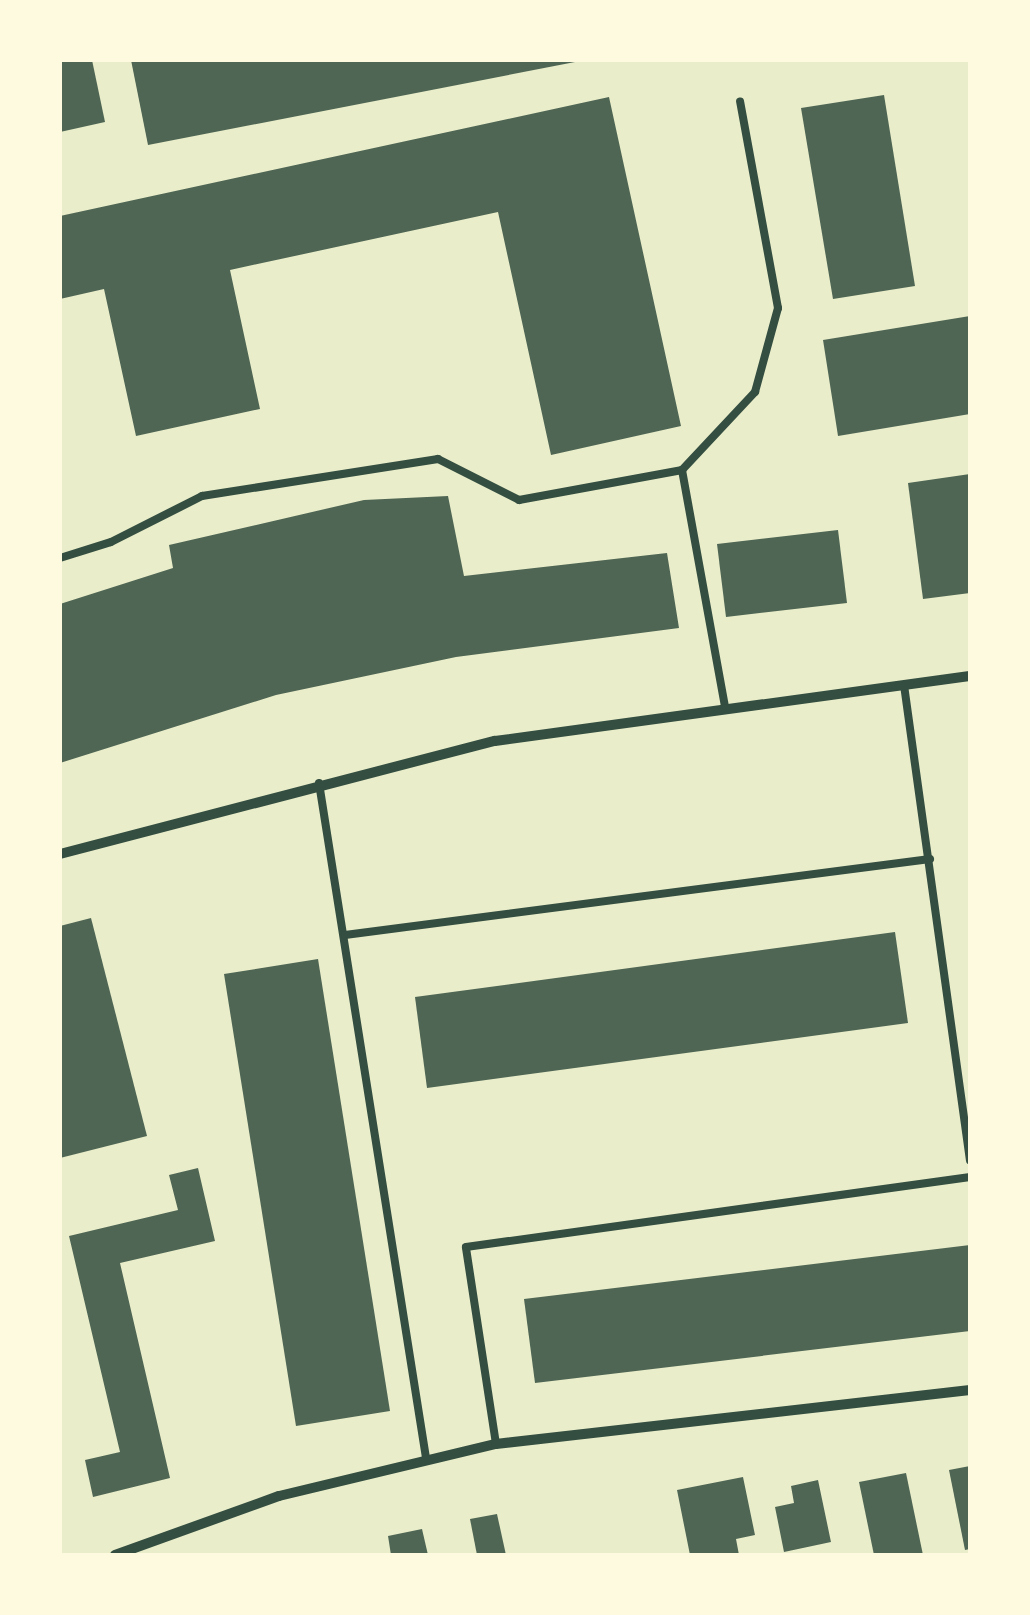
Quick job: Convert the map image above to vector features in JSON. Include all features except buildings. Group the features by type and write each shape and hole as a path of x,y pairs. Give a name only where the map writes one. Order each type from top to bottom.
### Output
{"street":[{"path":"60,854 320,783 495,742 725,706 970,676"},
{"path":"114,1555 278,1496 496,1444 970,1390"}],"lane":[{"path":"60,558 111,542 202,496 438,459 519,500 682,470 755,392 778,308 740,101"},
{"path":"682,470 725,706"},
{"path":"904,685 970,1160"},
{"path":"320,783 426,1458"},
{"path":"346,935 930,860"},
{"path":"496,1444 466,1248 970,1177"}]}
